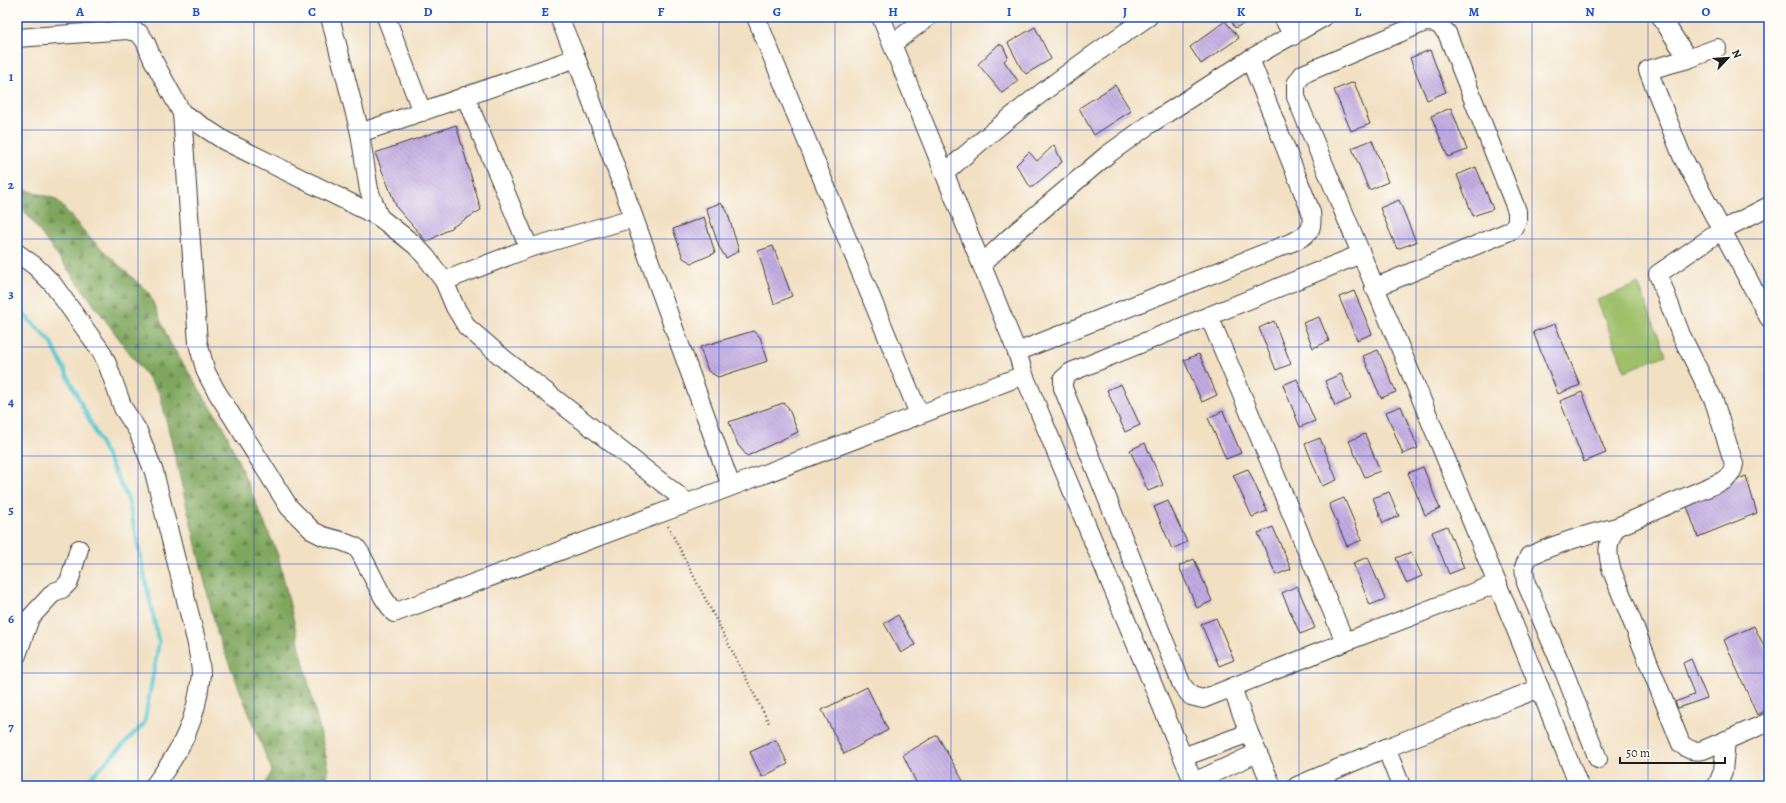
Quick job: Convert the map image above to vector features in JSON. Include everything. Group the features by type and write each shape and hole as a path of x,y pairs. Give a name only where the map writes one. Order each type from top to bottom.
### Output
{"street":[{"path":"330,17 360,133 369,190 379,217"},
{"path":"386,17 422,112"},
{"path":"559,17 576,58 731,486"},
{"path":"756,17 919,414"},
{"path":"881,17 982,264 1017,352 1024,375 1195,784 1257,753"},
{"path":"892,44 928,17"},
{"path":"945,173 1014,113 1068,72 1148,17"},
{"path":"1283,17 1293,36"},
{"path":"982,264 1009,238 1107,155 1150,124 1250,59 1293,36 1324,17"},
{"path":"1661,17 1688,59"},
{"path":"1374,288 1512,230 1517,222 1517,211 1447,33 1437,23 1425,22 1303,74 1296,84 1296,97 1374,288 1498,583 1579,786"},
{"path":"17,38 127,30 139,34 145,41 153,60 182,113 198,343 206,372 288,507 313,531 356,547 383,597 394,613 1024,375"},
{"path":"1717,48 1688,59 1648,70 1682,156 1769,318"},
{"path":"360,133 576,58"},
{"path":"1017,352 1296,241 1305,236 1310,230 1312,223 1311,212 1250,59"},
{"path":"465,96 529,248"},
{"path":"182,113 225,141 379,217 416,245 444,281 455,307 467,327 503,358 688,503"},
{"path":"1598,759 1565,674 1526,583 1524,567 1529,556 1544,549 1583,535 1617,527 1725,480 1730,476 1733,471 1734,464 1714,401 1677,325 1658,274 1722,230 1769,206"},
{"path":"444,281 529,248 633,218"},
{"path":"17,253 35,266 52,283 101,351 123,408 138,431 154,472 197,644 201,673 196,704 185,739 172,761 154,786"},
{"path":"1361,254 1071,372 1063,379 1063,388 1182,685 1192,696 1203,699 1344,642 1498,583"},
{"path":"1209,316 1344,642"},
{"path":"1617,527 1613,532 1608,545 1609,560 1681,744 1694,752 1769,722"},
{"path":"17,655 30,618 54,592 69,582 79,548"},
{"path":"1232,688 1257,753 1272,786"},
{"path":"1297,786 1386,748 1540,688"},
{"path":"1183,757 1249,733"},
{"path":"1718,786 1723,771 1726,740"},
{"path":"1386,748 1401,786"}],"path":[{"path":"662,513 769,723"}],"green space":[{"path":"17,187 56,199 90,238 149,293 170,343 224,428 278,555 329,769 325,786 264,786 272,771 217,633 160,394 17,201"},
{"path":"1638,284 1666,355 1625,371 1597,300"}],"building":[{"path":"1229,17 1257,17 1235,28"},
{"path":"1225,21 1239,38 1201,64 1190,47"},
{"path":"1035,27 1051,59 1026,74 1021,68 1008,43"},
{"path":"999,44 1003,46 1008,57 1004,61 1018,81 1002,93 978,64"},
{"path":"1430,50 1446,92 1427,100 1410,58"},
{"path":"1354,82 1370,124 1351,131 1334,90"},
{"path":"1115,85 1131,111 1094,135 1079,108"},
{"path":"1451,108 1467,150 1448,157 1431,116"},
{"path":"456,125 481,210 427,242 397,208 375,153"},
{"path":"1372,140 1388,182 1369,190 1352,148"},
{"path":"1054,145 1062,162 1031,188 1016,165 1029,152 1037,161"},
{"path":"1476,167 1493,209 1473,216 1457,175"},
{"path":"1399,200 1416,242 1397,249 1380,208"},
{"path":"721,203 727,211 739,251 726,258 719,247 706,208"},
{"path":"704,217 715,253 692,263 683,258 673,229"},
{"path":"773,246 792,296 774,304 758,251"},
{"path":"1354,291 1372,334 1357,340 1339,297"},
{"path":"1319,317 1329,341 1313,348 1303,323"},
{"path":"1274,321 1291,364 1276,370 1259,328"},
{"path":"1555,324 1580,385 1558,394 1533,332"},
{"path":"753,331 760,337 768,361 718,377 708,371 700,347"},
{"path":"1378,350 1396,392 1381,398 1363,356"},
{"path":"1199,354 1217,395 1202,402 1184,360"},
{"path":"1341,374 1351,399 1335,406 1325,381"},
{"path":"1297,379 1315,421 1300,427 1283,385"},
{"path":"1121,384 1140,425 1125,432 1107,390"},
{"path":"1582,392 1606,453 1584,462 1560,401"},
{"path":"783,403 788,407 798,432 747,456 738,445 729,422"},
{"path":"1401,406 1418,448 1403,454 1386,412"},
{"path":"1223,411 1241,453 1226,459 1208,418"},
{"path":"1365,434 1380,471 1365,477 1349,441"},
{"path":"1320,438 1337,480 1322,486 1305,444"},
{"path":"1145,443 1163,485 1148,491 1130,450"},
{"path":"1423,467 1440,509 1425,515 1408,473"},
{"path":"1248,469 1267,511 1252,517 1233,475"},
{"path":"1746,476 1757,513 1698,537 1685,501"},
{"path":"1389,492 1399,516 1383,523 1373,498"},
{"path":"1344,498 1362,540 1347,546 1329,504"},
{"path":"1168,501 1187,542 1172,549 1154,507"},
{"path":"1447,526 1464,568 1449,574 1432,532"},
{"path":"1273,527 1291,569 1276,575 1258,533"},
{"path":"1411,552 1422,576 1406,583 1396,558"},
{"path":"1368,557 1385,599 1370,605 1353,563"},
{"path":"1194,559 1212,601 1197,608 1179,566"},
{"path":"1297,586 1315,628 1300,634 1282,593"},
{"path":"898,615 915,645 901,653 884,623"},
{"path":"1216,618 1234,660 1219,666 1201,624"},
{"path":"1754,626 1769,656 1769,709 1757,715 1724,640"},
{"path":"1691,659 1707,698 1678,708 1675,702 1694,695 1683,663"},
{"path":"867,687 888,730 844,754 822,710"},
{"path":"937,735 966,786 918,786 903,755"},
{"path":"776,740 788,764 762,777 750,752"}],"waterway":[{"path":"17,307 51,342 128,499 159,643 144,724 82,786"}]}
